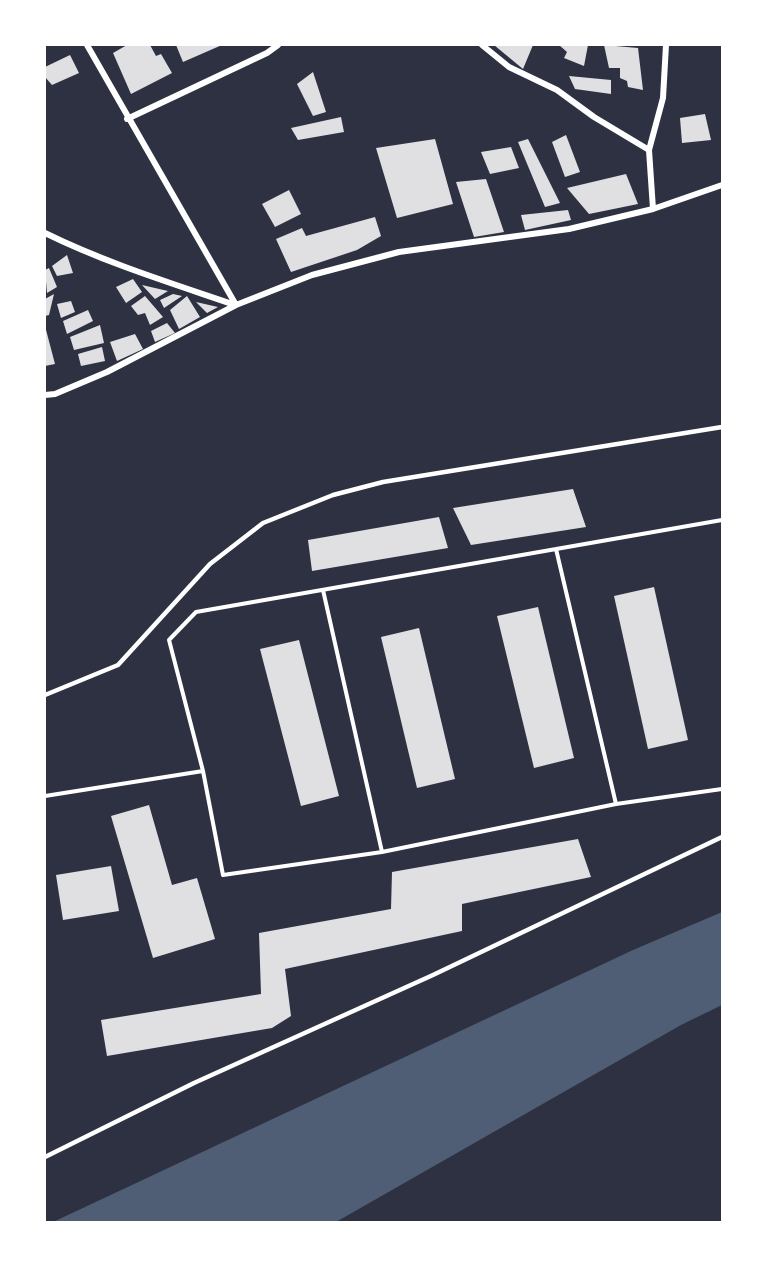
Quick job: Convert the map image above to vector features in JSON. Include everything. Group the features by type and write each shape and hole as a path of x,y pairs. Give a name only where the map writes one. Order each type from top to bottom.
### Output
{"street":[{"path":"87,45 127,119 236,305"},
{"path":"127,119 267,53 278,45"},
{"path":"482,45 509,67 557,90 594,117 649,150"},
{"path":"653,208 649,150 663,98 666,45"},
{"path":"45,395 55,394 106,372 236,305 312,275 399,252 569,229 653,208 722,185"},
{"path":"45,233 77,249 145,275 236,305"}],"lane":[{"path":"45,695 118,665 210,564 263,524 333,495 383,482 722,427"},
{"path":"45,1157 194,1083 433,975 722,837"}],"path":[{"path":"722,520 196,612 170,640 203,771 223,875 382,852 615,804 722,789"},
{"path":"556,549 615,804"},
{"path":"323,590 382,852"},
{"path":"45,796 203,771"}],"water":[{"path":"722,912 722,1005 681,1025 336,1222 53,1222 633,950"}],"building":[{"path":"127,45 150,45 156,56 161,54 172,73 131,94 113,53"},
{"path":"176,45 222,45 183,62"},
{"path":"494,45 533,45 523,69"},
{"path":"559,45 588,45 584,66 564,58 567,52"},
{"path":"604,45 638,48 643,90 628,87 627,81 620,78 620,68 609,68"},
{"path":"70,55 79,73 52,85 45,77 45,67"},
{"path":"313,72 326,112 313,116 297,84"},
{"path":"569,76 611,80 611,94 575,89"},
{"path":"705,114 711,140 682,143 680,118"},
{"path":"341,117 344,132 298,140 291,128"},
{"path":"566,135 580,172 565,177 552,142"},
{"path":"435,139 453,204 397,218 376,148"},
{"path":"528,139 560,203 545,207 518,142"},
{"path":"511,147 519,168 490,174 481,152"},
{"path":"626,174 638,204 589,214 567,188"},
{"path":"486,179 504,232 474,237 456,182"},
{"path":"289,190 301,214 275,227 262,204"},
{"path":"568,210 571,220 525,230 521,215"},
{"path":"375,217 381,236 357,250 291,272 276,239 302,228 306,236"},
{"path":"67,255 73,273 57,276 52,266"},
{"path":"49,268 57,287 47,293 45,270"},
{"path":"133,279 142,292 126,303 116,287"},
{"path":"142,285 168,291 155,299"},
{"path":"54,294 49,315 45,316 45,299"},
{"path":"173,294 182,296 164,308 160,300"},
{"path":"145,296 163,317 150,325 145,313 138,315 131,306"},
{"path":"187,296 200,317 179,329 170,310"},
{"path":"71,301 75,312 61,318 57,304"},
{"path":"196,302 218,307 207,313"},
{"path":"88,310 93,321 67,334 63,321"},
{"path":"167,323 175,333 155,342 151,331"},
{"path":"100,325 104,343 74,350 70,337"},
{"path":"45,326 55,364 45,366"},
{"path":"135,334 143,349 117,361 110,342"},
{"path":"102,347 105,361 81,366 78,354"},
{"path":"573,489 586,527 471,545 453,508"},
{"path":"439,517 448,548 312,571 308,540"},
{"path":"654,587 688,740 648,749 614,596"},
{"path":"538,607 574,758 534,768 497,616"},
{"path":"419,628 455,779 417,788 381,637"},
{"path":"299,640 339,796 301,806 260,649"},
{"path":"149,805 172,885 197,878 215,939 153,958 111,816"},
{"path":"578,839 591,877 462,904 462,931 285,969 291,1016 272,1028 107,1056 101,1020 261,994 259,933 391,909 392,872"},
{"path":"111,866 119,911 63,920 56,875"}]}
